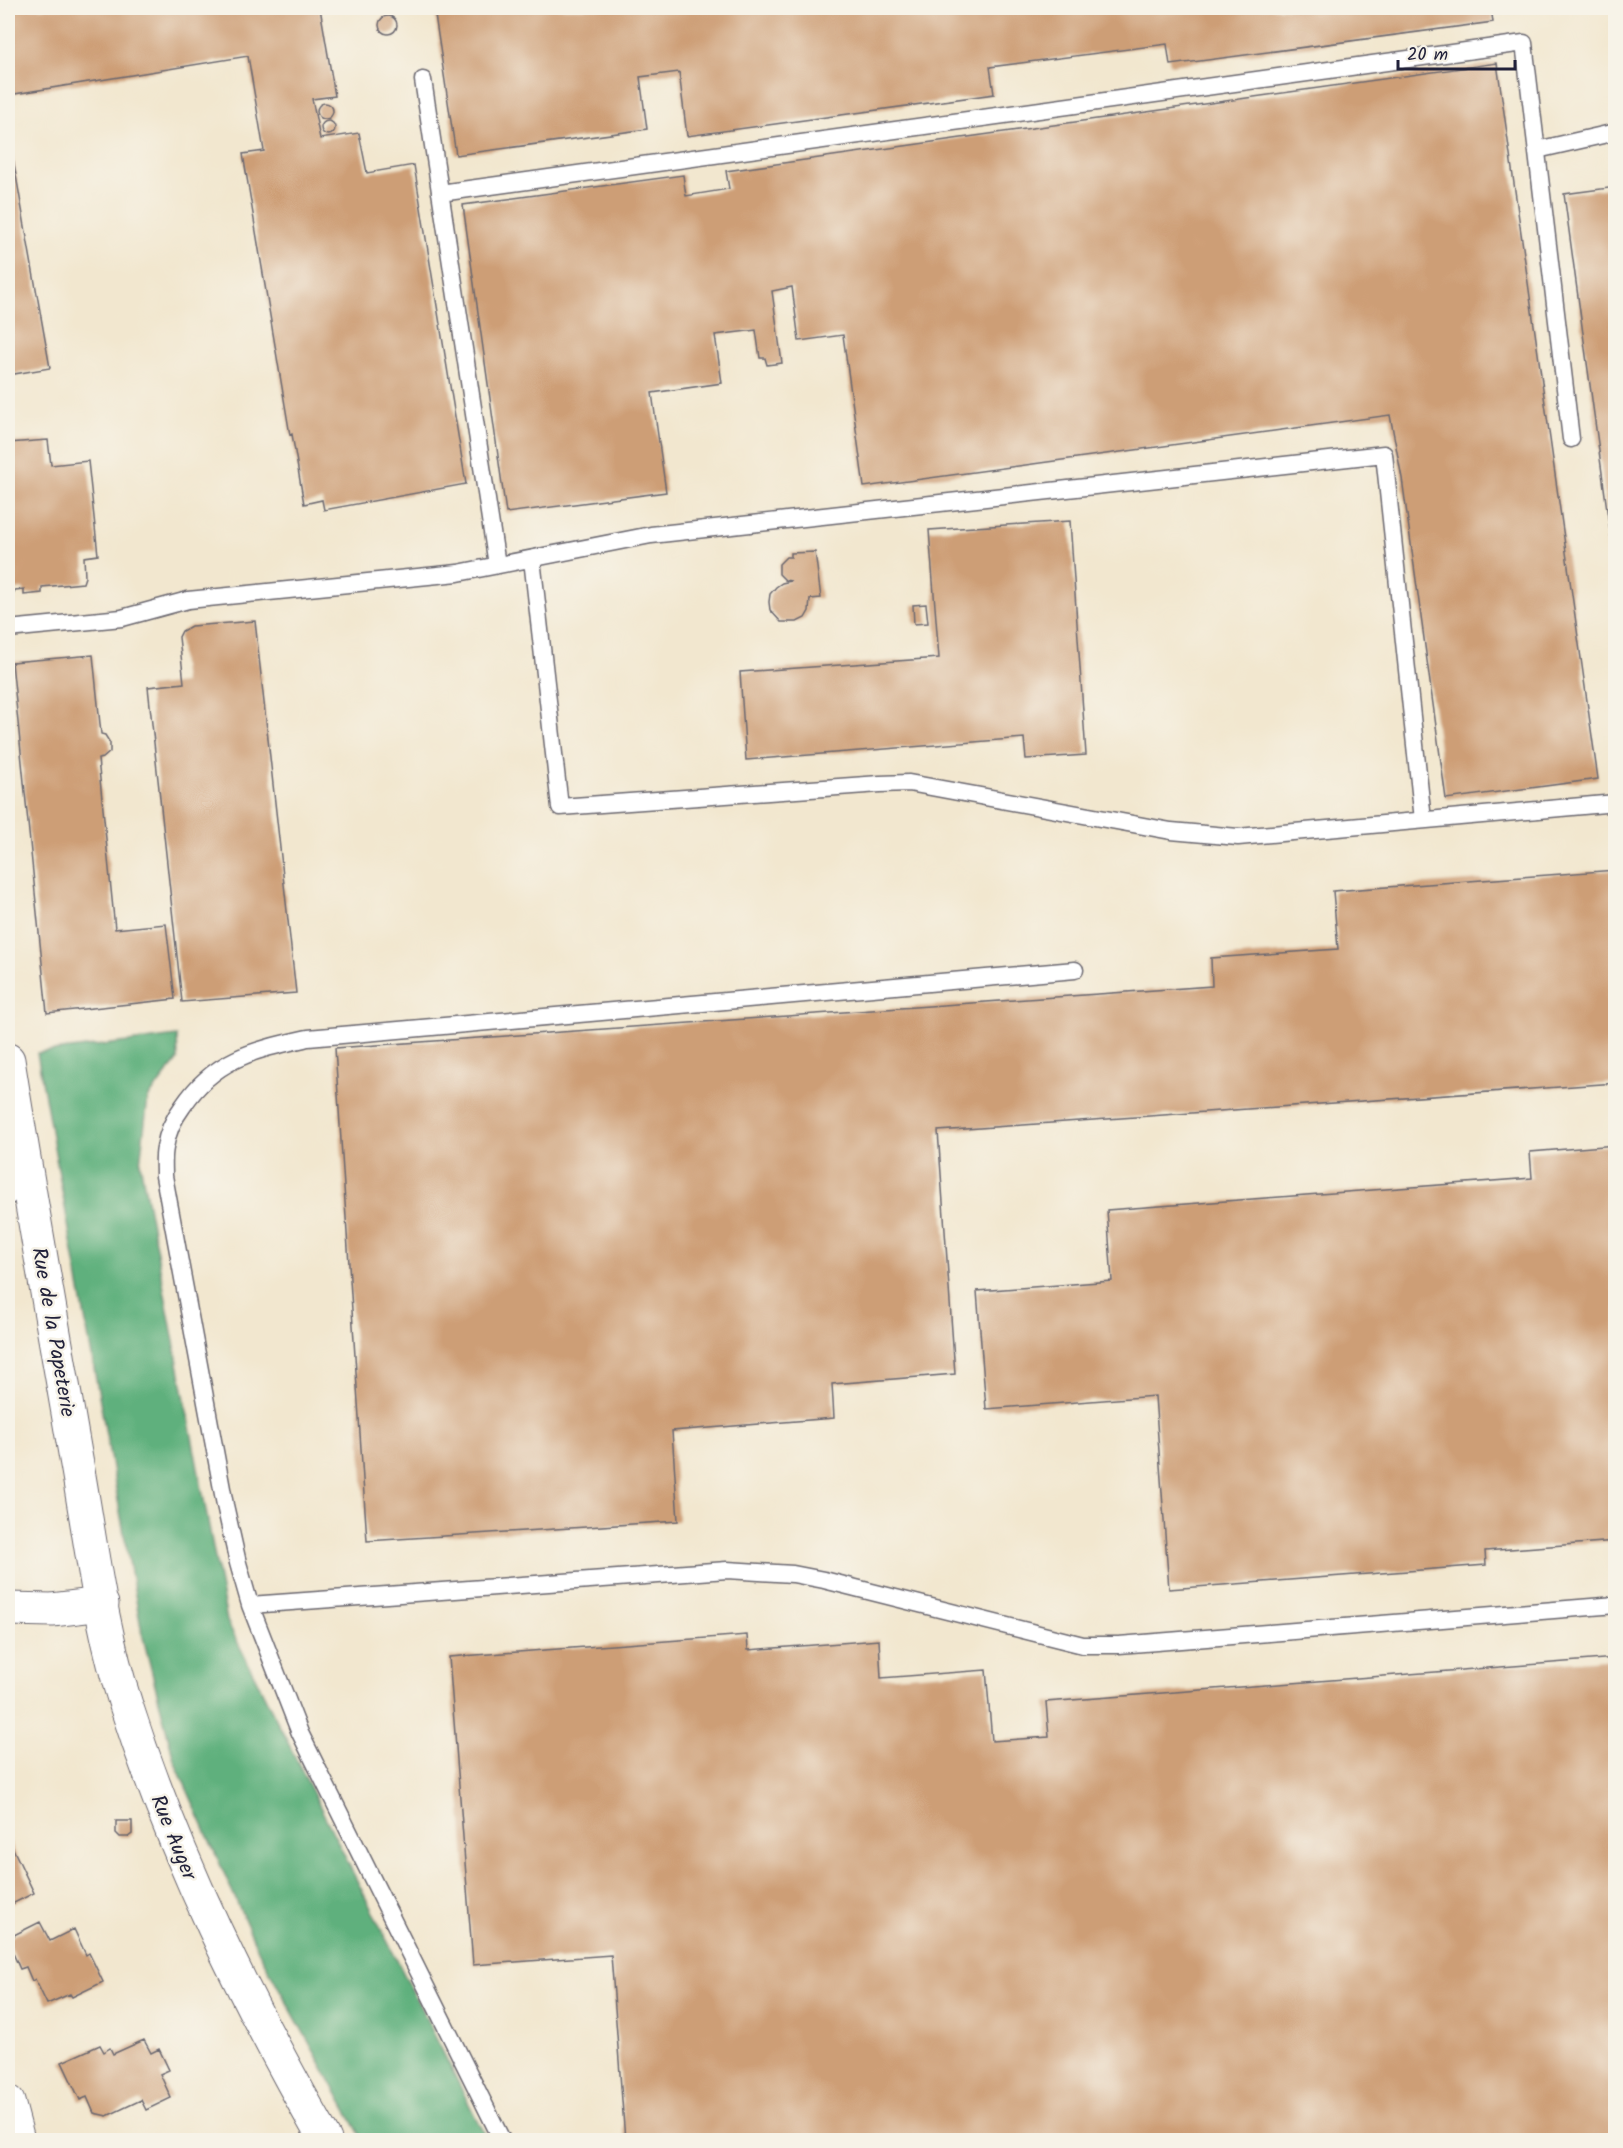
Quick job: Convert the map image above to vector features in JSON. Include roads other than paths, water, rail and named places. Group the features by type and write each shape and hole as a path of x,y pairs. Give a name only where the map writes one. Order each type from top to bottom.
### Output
{"street":[{"name":"Rue de la Papeterie","path":"8,1060 17,1188 102,1604"},
{"path":"8,1609 52,1610 102,1604"},
{"name":"Rue Auger","path":"102,1604 125,1704 180,1852 245,1994 325,2140"},
{"path":"8,2102 18,2140"}],"lane":[{"path":"440,193 1524,43 1572,439"},
{"path":"423,80 497,565"},
{"path":"1537,150 1616,132"},
{"path":"8,629 122,618 188,600 458,573 651,535 1384,454 1423,820"},
{"path":"532,559 560,807 880,783 909,783 1171,831 1238,837 1616,803"},
{"path":"502,2140 300,1733 250,1605 225,1505 164,1176 165,1147 174,1119 192,1092 215,1070 242,1056 308,1038 1075,970"},
{"path":"250,1605 727,1570 760,1571 824,1580 1083,1645 1119,1645 1616,1605"}]}
